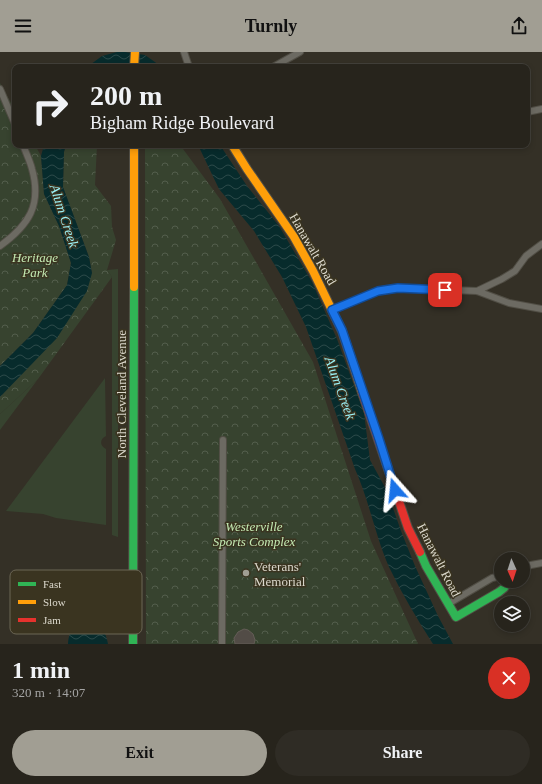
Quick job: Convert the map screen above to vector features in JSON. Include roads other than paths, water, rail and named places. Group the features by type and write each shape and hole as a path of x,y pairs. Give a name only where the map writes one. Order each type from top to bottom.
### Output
{"street":[{"path":"134,64 135,52"},
{"path":"184,52 188,64"},
{"path":"278,64 300,52"},
{"path":"0,89 12,117"},
{"path":"530,111 542,109"},
{"path":"0,246 28,219 36,196 32,167 24,148"},
{"name":"North Cleveland Avenue","path":"133,570 134,148"},
{"name":"Hanawalt Road","path":"234,148 294,238 315,274 332,310 344,337 408,528 426,566 448,604 456,617 504,588"},
{"path":"477,291 515,272 526,256 542,244"},
{"path":"332,310 378,291 398,288 477,291 508,303 542,309"},
{"path":"222,644 223,440"},
{"path":"530,566 542,563"},
{"path":"448,604 494,578"},
{"name":"North Cleveland Avenue","path":"133,634 133,644"}],"water":[{"path":"117,52 125,52 145,55 158,64 91,64 102,56"},
{"name":"Alum Creek","path":"43,148 65,148 63,187 89,257 92,273 87,291 57,338 0,397 0,366 33,333 67,285 71,263 59,226 44,194 41,156"},
{"name":"Alum Creek","path":"199,148 222,148 247,186 279,226 312,282 337,339 364,413 370,460 387,491 415,566 438,616 453,644 433,644 394,577 380,543 306,327 282,277 254,231 219,189"},
{"path":"105,634 108,644 68,644 70,635"}],"place":[{"name":"Veterans' Memorial","path":"246,573"}],"park label":[{"name":"Heritage Park","path":"35,264"},
{"name":"Westerville Sports Complex","path":"254,534"}]}
